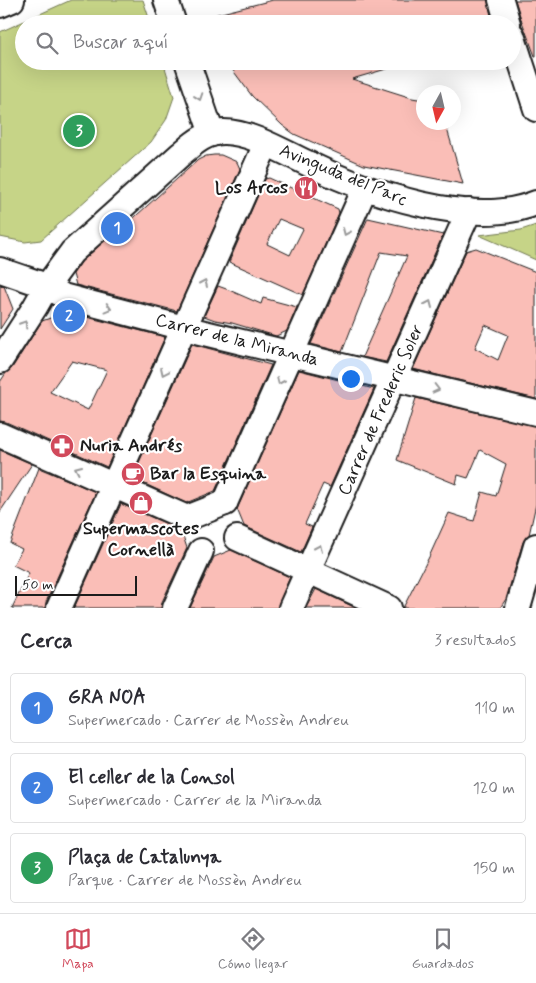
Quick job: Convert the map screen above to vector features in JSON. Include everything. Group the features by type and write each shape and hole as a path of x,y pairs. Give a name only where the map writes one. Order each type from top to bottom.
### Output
{"street":[{"path":"0,5 12,0"},
{"path":"166,0 171,15"},
{"path":"501,0 505,15"},
{"path":"521,63 536,109"},
{"path":"0,359 35,308 47,286 72,252 192,144 212,134 190,70"},
{"name":"Avinguda del Parc","path":"212,134 224,132 238,134 266,144 316,168 365,188 392,198 428,206 496,212 521,209 536,203"},
{"path":"58,608 266,144"},
{"path":"187,518 225,503 365,188"},
{"name":"Carrer de Frederic Soler","path":"291,608 469,211"},
{"name":"Carrer de la Miranda","path":"0,270 47,286 63,296 184,328 536,413"},
{"path":"0,435 187,518 201,551"},
{"path":"225,503 238,538"},
{"path":"175,608 201,551 238,538 389,608"},
{"path":"518,608 536,546"}],"green space":[{"path":"71,0 143,0 148,15 38,15"},
{"path":"15,25 15,70 166,70 174,97 166,120 151,142 41,240 25,242 0,237 0,32"},
{"path":"536,225 536,260 479,235 521,230"}],"building":[{"path":"273,0 488,0 491,15 214,15"},
{"path":"515,0 536,0 536,56 521,15"},
{"path":"233,70 383,70 352,79 416,99 416,130 447,130 463,184 364,165 294,134 252,96"},
{"path":"221,155 237,162 240,169 177,311 76,285 73,274 82,261 125,223 127,224 198,160"},
{"path":"269,178 338,209 339,213 303,295 229,262 265,179","holes":["279,219 303,229 290,255 267,244"]},
{"path":"368,218 443,235 386,362 362,357 407,256 381,252 342,352 311,344"},
{"path":"476,248 536,272 536,399 413,369 466,251","holes":["485,325 508,335 498,360 475,348"]},
{"path":"0,285 4,286 13,309 0,329"},
{"path":"218,286 261,304 263,298 297,307 287,331 276,336 204,316"},
{"path":"67,312 165,337 107,467 0,421 0,382 12,368 42,321","holes":["72,361 107,370 88,410 50,392"]},
{"path":"192,344 271,365 215,491 186,503 132,478"},
{"path":"299,370 374,389 330,487 323,484 305,524 312,527 301,552 244,526 237,509"},
{"path":"416,398 536,426 536,504 529,535 523,542 506,599 500,608 403,608 449,513 474,521 482,492 496,496 506,464 480,450 468,478 458,475 456,484 397,460"},
{"path":"0,450 32,464 0,512"},
{"path":"39,468 96,492 45,608 12,608 29,573 13,565 22,549 10,543"},
{"path":"121,504 181,530 187,548 161,608 74,608"},
{"path":"231,550 290,577 277,608 190,608 214,557"},
{"path":"316,589 356,608 306,608"}],"place":[{"name":"Plaça de Catalunya","path":"79,131"},
{"name":"Los Arcos","path":"306,188"},
{"name":"GRA NOA","path":"117,228"},
{"name":"El celler de la Consol","path":"69,316"},
{"name":"Nuria Andrés","path":"62,446"},
{"name":"Bar la Esquina","path":"133,474"},
{"name":"Supermascotes Cornellà","path":"141,503"}]}
